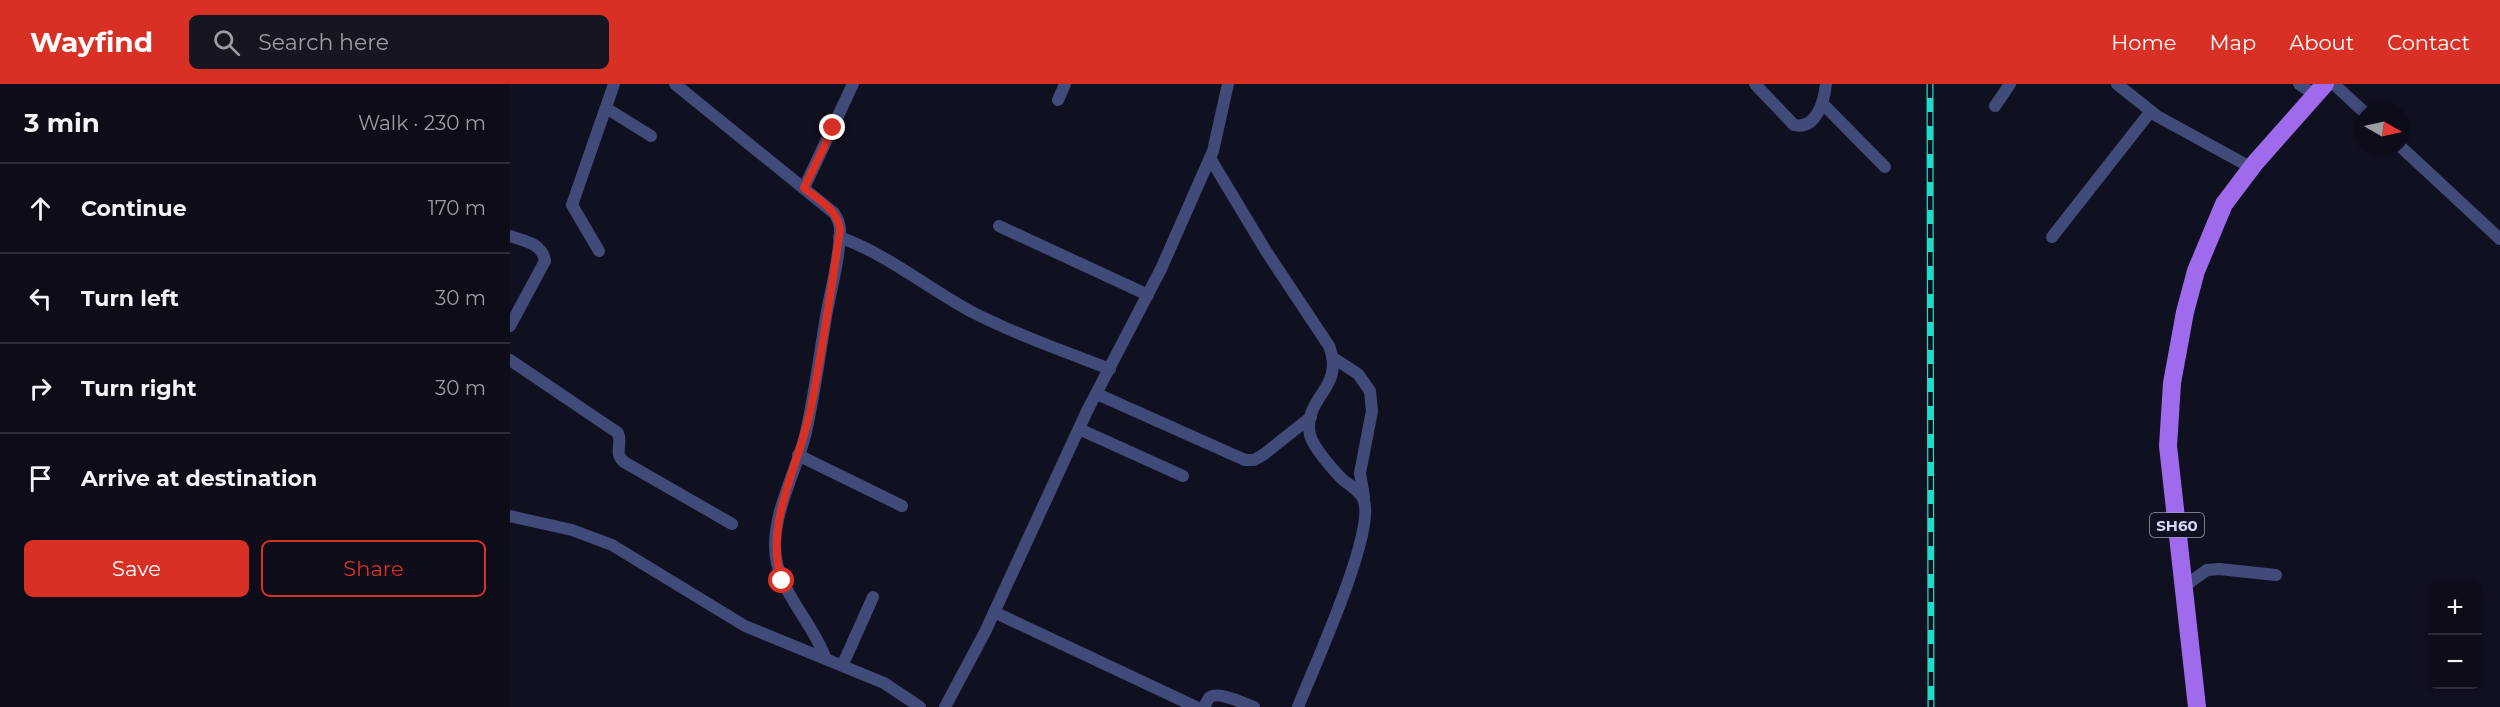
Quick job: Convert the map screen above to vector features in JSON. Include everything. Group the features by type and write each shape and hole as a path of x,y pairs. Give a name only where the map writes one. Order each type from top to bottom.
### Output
{"main road":[{"name":"SH60","path":"2197,707 2168,446 2172,383 2186,312 2196,271 2224,204 2320,89"}],"street":[{"path":"599,251 573,205 614,84"},
{"path":"675,84 834,213 839,221 839,237 812,405 778,523 776,563 782,581 819,640 825,657"},
{"path":"804,188 853,84"},
{"path":"1058,100 1065,84"},
{"path":"945,707 994,612 1079,429 1148,295 1210,158 1221,124 1228,84"},
{"path":"1755,84 1794,125 1808,126 1822,103 1826,84"},
{"path":"1995,106 2010,84"},
{"path":"2117,84 2151,111 2252,168"},
{"path":"2299,84 2320,89"},
{"path":"2334,84 2356,105"},
{"path":"1822,103 1885,167"},
{"path":"606,108 651,136"},
{"path":"2052,237 2151,111"},
{"path":"2410,155 2500,239"},
{"path":"1210,158 1335,359 1330,382 1314,406 1310,435 1340,477 1364,498"},
{"path":"999,226 1148,295"},
{"path":"510,236 541,248 545,261 510,326"},
{"path":"839,237 862,245 885,258 929,288 971,312 1027,337 1110,369"},
{"path":"1298,707 1357,558 1367,513 1360,473 1372,411 1370,391 1358,374 1335,359"},
{"path":"510,360 618,433 620,438 617,451 624,462 732,524"},
{"path":"1097,394 1245,460 1254,460 1263,455 1311,417"},
{"path":"1079,429 1183,476"},
{"path":"798,455 902,506"},
{"path":"510,516 572,530 612,546 746,626 885,682 920,707"},
{"path":"2183,587 2207,570 2219,569 2276,575"},
{"path":"843,664 873,597"},
{"path":"994,612 1196,707"},
{"path":"1204,707 1209,698 1214,695 1254,707"}],"railway":[{"path":"1930,84 1931,707"}],"route":[{"path":"782,581 776,563 775,545 778,523 812,405 840,230 839,221 834,213 804,188 833,128"}]}
